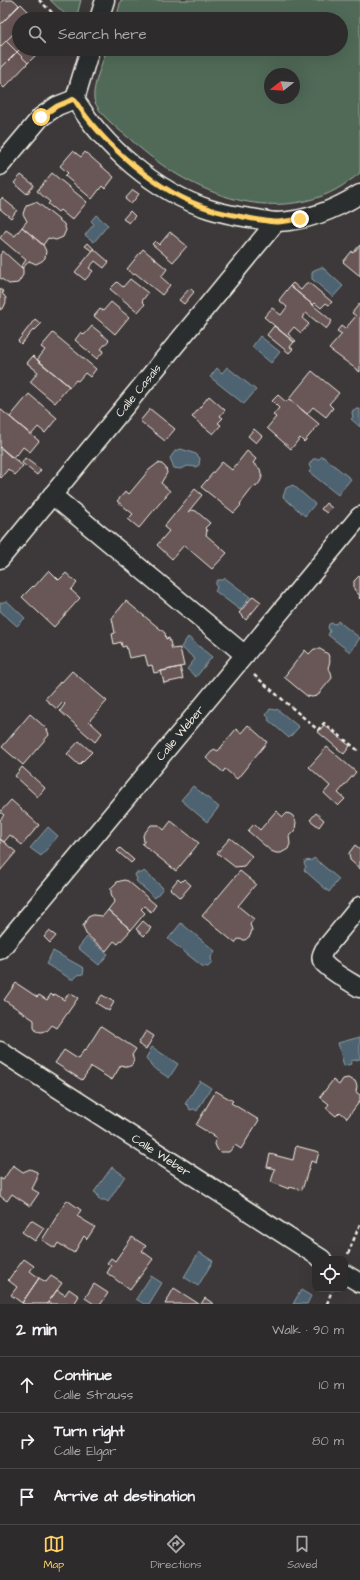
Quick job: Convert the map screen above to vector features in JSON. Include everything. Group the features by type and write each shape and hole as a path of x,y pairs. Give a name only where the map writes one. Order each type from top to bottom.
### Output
{"street":[{"path":"101,12 105,0"},
{"path":"0,166 41,117 57,106 74,99 88,56"},
{"path":"74,99 85,116 110,145 146,175 171,192 209,209 234,216 276,222 313,216 360,194"},
{"name":"Calle Casals","path":"0,559 276,222"},
{"path":"52,495 245,655"},
{"name":"Calle Weber","path":"0,950 360,516"},
{"path":"360,906 324,950 321,957 326,966 360,988"},
{"name":"Calle Weber","path":"0,1051 317,1256"},
{"path":"348,1268 360,1283"}],"path":[{"path":"39,0 52,12"},
{"path":"252,674 318,730 324,723 360,752"},
{"path":"348,1259 360,1224"},
{"path":"327,1304 331,1292"}],"green space":[{"path":"50,0 81,0 78,12 63,12"},
{"path":"121,0 360,0 360,173 336,190 323,196 285,204 260,204 236,200 213,192 190,182 168,169 148,155 109,121 99,110 94,99 96,81 105,56 348,56 348,12 118,12"}],"water":[{"path":"96,215 108,225 94,242 85,235 94,224 91,221"},
{"path":"322,267 343,286 333,297 312,279 312,273 314,270"},
{"path":"260,336 280,352 271,363 252,347"},
{"path":"227,367 256,390 244,404 210,377 217,368 222,373"},
{"path":"360,409 360,427 351,419 353,417 353,410"},
{"path":"181,449 196,454 200,458 199,465 196,467 188,466 180,469 174,468 170,458 175,451"},
{"path":"322,456 351,479 338,495 309,472 311,469 309,465 313,459 319,459"},
{"path":"293,485 315,504 305,516 283,497 286,488"},
{"path":"225,578 250,597 240,610 215,591 217,588 216,581 223,580"},
{"path":"7,601 25,618 17,626 0,611 0,603"},
{"path":"338,621 360,638 350,652 328,635 330,631 328,628 329,624 336,624"},
{"path":"188,637 212,657 196,677 187,669 195,659 181,647"},
{"path":"270,709 277,709 299,727 289,738 268,720 269,718 266,715"},
{"path":"193,786 219,807 207,822 181,800"},
{"path":"48,827 58,836 41,856 30,848"},
{"path":"314,858 339,879 329,892 304,870 306,867 304,864 305,861 312,860"},
{"path":"144,871 163,888 155,898 136,881 136,873 142,873"},
{"path":"181,923 215,951 211,957 212,963 208,967 202,966 168,939"},
{"path":"87,937 108,954 99,965 78,948"},
{"path":"53,951 82,967 84,969 83,974 71,979 46,964"},
{"path":"360,1037 360,1059 351,1061 351,1064 344,1066 338,1043"},
{"path":"152,1047 178,1064 169,1078 151,1066 146,1058"},
{"path":"200,1081 211,1088 197,1111 194,1109 190,1110 188,1105 185,1104"},
{"path":"112,1167 125,1176 108,1202 105,1200 99,1200 97,1194 94,1192"},
{"path":"199,1252 213,1261 198,1286 184,1277"},
{"path":"151,1276 162,1283 149,1304 144,1304 136,1299"},
{"path":"301,1290 311,1296 307,1304 293,1304"}],"building":[{"path":"3,0 14,0 19,5 0,25 0,3"},
{"path":"21,4 29,12 13,12"},
{"path":"12,13 12,35 6,41 0,35 0,25"},
{"path":"0,35 6,41 0,47"},
{"path":"12,35 12,47 6,41"},
{"path":"6,41 12,47 13,56 0,69 0,47"},
{"path":"13,56 21,56 28,63 4,88 0,84 0,69"},
{"path":"21,56 35,56 28,63"},
{"path":"73,151 81,157 85,152 114,177 105,189 102,186 92,199 65,176 68,173 60,166"},
{"path":"52,173 87,202 72,220 60,210 58,212 48,204 50,202 37,191"},
{"path":"21,175 34,185 27,194 14,183"},
{"path":"133,190 139,194 131,204 125,199"},
{"path":"2,198 17,210 11,218 0,209 0,200"},
{"path":"35,202 64,224 66,230 63,237 56,240 48,238 43,245 22,227 27,221 23,214 25,208 27,205"},
{"path":"130,211 135,216 129,223 123,219"},
{"path":"22,227 43,245 46,251 45,258 42,261 36,264 29,261 23,268 21,267 26,260 0,238 6,230 15,236"},
{"path":"170,232 187,246 173,262 152,244 155,241 159,245"},
{"path":"88,243 94,249 92,251 85,246"},
{"path":"360,245 360,276 343,262 352,251 353,253"},
{"path":"94,249 109,262 104,268 95,261 89,268 93,271 85,280 75,272"},
{"path":"143,249 167,269 161,277 170,285 162,295 135,273 134,275 127,269"},
{"path":"3,251 23,269 23,275 18,283 9,284 0,278 0,255"},
{"path":"130,279 148,293 142,301 145,304 138,312 110,289 117,282 123,287"},
{"path":"308,282 332,302 329,305 326,303 321,308 315,303 313,305 290,286 293,283 301,290"},
{"path":"290,286 332,321 326,329 306,313 302,318 309,324 301,333 294,327 288,334 296,341 294,342 264,317 272,308 281,315 287,307 279,300"},
{"path":"190,288 194,292 184,304 179,300"},
{"path":"0,289 4,292 2,293 6,298 6,302 4,307 0,310"},
{"path":"111,302 129,317 115,334 94,316 100,309 103,311"},
{"path":"360,303 360,372 329,349 342,334 337,331 341,326 345,329 356,316 352,313"},
{"path":"35,319 41,324 35,330 34,329 21,344 18,341"},
{"path":"92,326 109,340 101,349 104,351 97,359 75,340 81,332 84,335"},
{"path":"274,326 294,342 290,347 293,349 289,353 267,335"},
{"path":"53,333 96,369 90,377 85,373 70,387 37,360 45,350 41,347"},
{"path":"33,356 69,386 55,403 30,382 38,372 27,363"},
{"path":"312,371 339,393 329,404 333,408 326,417 313,407 307,414 289,399"},
{"path":"29,394 57,418 45,433 38,427 31,435 10,417"},
{"path":"278,395 286,402 289,399 319,424 304,442 300,438 291,449 267,428 276,417 273,415 279,408 272,401"},
{"path":"209,396 225,410 220,416 223,418 218,423 221,425 213,434 192,417"},
{"path":"0,409 39,441 30,452 23,447 17,455 16,454 12,458 0,447"},
{"path":"150,409 175,429 165,441 140,421"},
{"path":"254,429 262,436 256,443 248,436"},
{"path":"0,447 23,466 15,475 8,469 1,478 0,477"},
{"path":"247,451 256,459 253,463 260,469 262,477 260,482 256,487 254,486 234,513 201,487 222,462 232,470"},
{"path":"25,458 41,470 37,475 22,463"},
{"path":"158,463 162,464 166,468 167,473 161,483 170,491 139,528 128,519 133,514 117,501 126,491 129,494 149,470"},
{"path":"195,489 202,495 188,512 192,510 196,511 210,523 205,528 207,531 206,535 227,553 212,569 184,545 172,559 157,545 169,531 164,527"},
{"path":"326,503 332,508 327,513 321,509"},
{"path":"49,570 59,580 66,573 77,583 71,590 80,598 54,627 22,597 33,586 34,587"},
{"path":"359,576 360,596 354,589 354,581"},
{"path":"253,596 261,602 246,620 239,613"},
{"path":"126,601 165,633 166,639 169,638 172,649 180,648 184,666 154,673 152,665 148,666 145,655 129,658 126,646 122,647 121,642 114,644 112,634 115,633 112,618"},
{"path":"314,649 320,649 328,654 330,661 328,668 331,672 332,678 317,696 312,697 307,696 284,677 305,650 309,654"},
{"path":"180,667 183,679 164,683 161,671"},
{"path":"72,671 107,701 89,721 102,733 95,742 60,711 65,704 63,702 57,709 45,699"},
{"path":"30,714 47,729 49,735 23,765 2,747"},
{"path":"248,725 267,742 237,779 225,769 223,772 206,758 214,749 218,751 236,729 241,733"},
{"path":"324,725 350,746 344,754 318,732"},
{"path":"79,741 92,752 79,765 67,754"},
{"path":"327,747 356,772 338,793 345,799 338,806 324,793 330,786 309,767"},
{"path":"22,767 45,788 38,797 15,776"},
{"path":"11,800 39,825 22,845 10,835 4,842 0,839 0,820 4,815 0,812"},
{"path":"276,811 283,817 287,813 290,814 296,822 295,830 289,836 290,844 288,849 281,853 271,851 248,831 254,824 260,830"},
{"path":"316,813 324,820 319,827 310,820"},
{"path":"171,821 199,843 176,871 142,844 144,842 143,835 151,825 159,825 164,830"},
{"path":"230,838 252,856 244,866 235,867 217,853"},
{"path":"0,839 16,852 0,871"},
{"path":"355,845 360,849 360,869 350,860 349,853"},
{"path":"120,848 134,860 131,863 117,851"},
{"path":"240,871 256,884 238,906 254,919 250,924 252,930 250,936 245,940 238,939 235,943 202,916"},
{"path":"178,879 181,882 184,879 191,885 180,898 170,889"},
{"path":"124,880 128,881 156,905 151,912 144,906 141,909 145,913 131,930 108,910 114,902 111,888 117,882"},
{"path":"108,910 131,930 118,944 114,941 106,951 86,934 83,926 88,917 93,915 103,916"},
{"path":"143,921 151,928 144,936 136,929"},
{"path":"49,931 56,936 50,943 44,937"},
{"path":"16,983 37,997 39,995 47,1000 51,994 53,996 55,994 64,1000 69,993 78,998 57,1028 52,1025 47,1031 41,1033 37,1032 34,1028 34,1020 4,1000"},
{"path":"102,995 114,1002 109,1011 96,1003"},
{"path":"101,1026 136,1049 132,1055 134,1059 132,1065 128,1067 121,1065 112,1080 91,1067 82,1080 55,1063 64,1050 78,1059"},
{"path":"146,1031 154,1036 146,1049 138,1044"},
{"path":"348,1078 355,1081 357,1086 356,1092 360,1095 360,1101 347,1118 340,1112 336,1116 326,1108 329,1104 320,1097 333,1080 339,1085 343,1079"},
{"path":"216,1091 233,1101 231,1103 259,1120 241,1149 235,1145 229,1152 220,1152 215,1144 216,1137 196,1125"},
{"path":"296,1146 319,1152 316,1163 311,1161 302,1190 289,1187 289,1189 271,1182 275,1169 267,1167 270,1154 293,1160"},
{"path":"13,1165 23,1172 30,1169 37,1172 37,1179 32,1189 39,1193 30,1206 12,1194 7,1201 0,1196 0,1178 3,1180"},
{"path":"67,1200 81,1210 77,1216 95,1227 87,1239 84,1236 74,1253 58,1243 55,1248 42,1240"},
{"path":"31,1220 44,1228 35,1241 22,1232"},
{"path":"132,1237 146,1246 142,1251 153,1259 130,1290 107,1273 111,1266 107,1263 111,1258 115,1261"},
{"path":"24,1259 34,1266 30,1271 39,1278 22,1303 11,1295 17,1287 8,1280"},
{"path":"51,1276 62,1283 47,1304 22,1303 39,1278 46,1282"},
{"path":"94,1284 108,1293 101,1304 94,1304 85,1298"},
{"path":"174,1288 199,1304 165,1304"},
{"path":"69,1289 79,1296 74,1304 47,1304 57,1290 65,1295"},
{"path":"205,1298 214,1304 201,1304"}],"route":[{"path":"41,117 57,106 74,99 95,129 110,145 146,175 171,192 192,203 234,216 276,222 300,219"}]}
